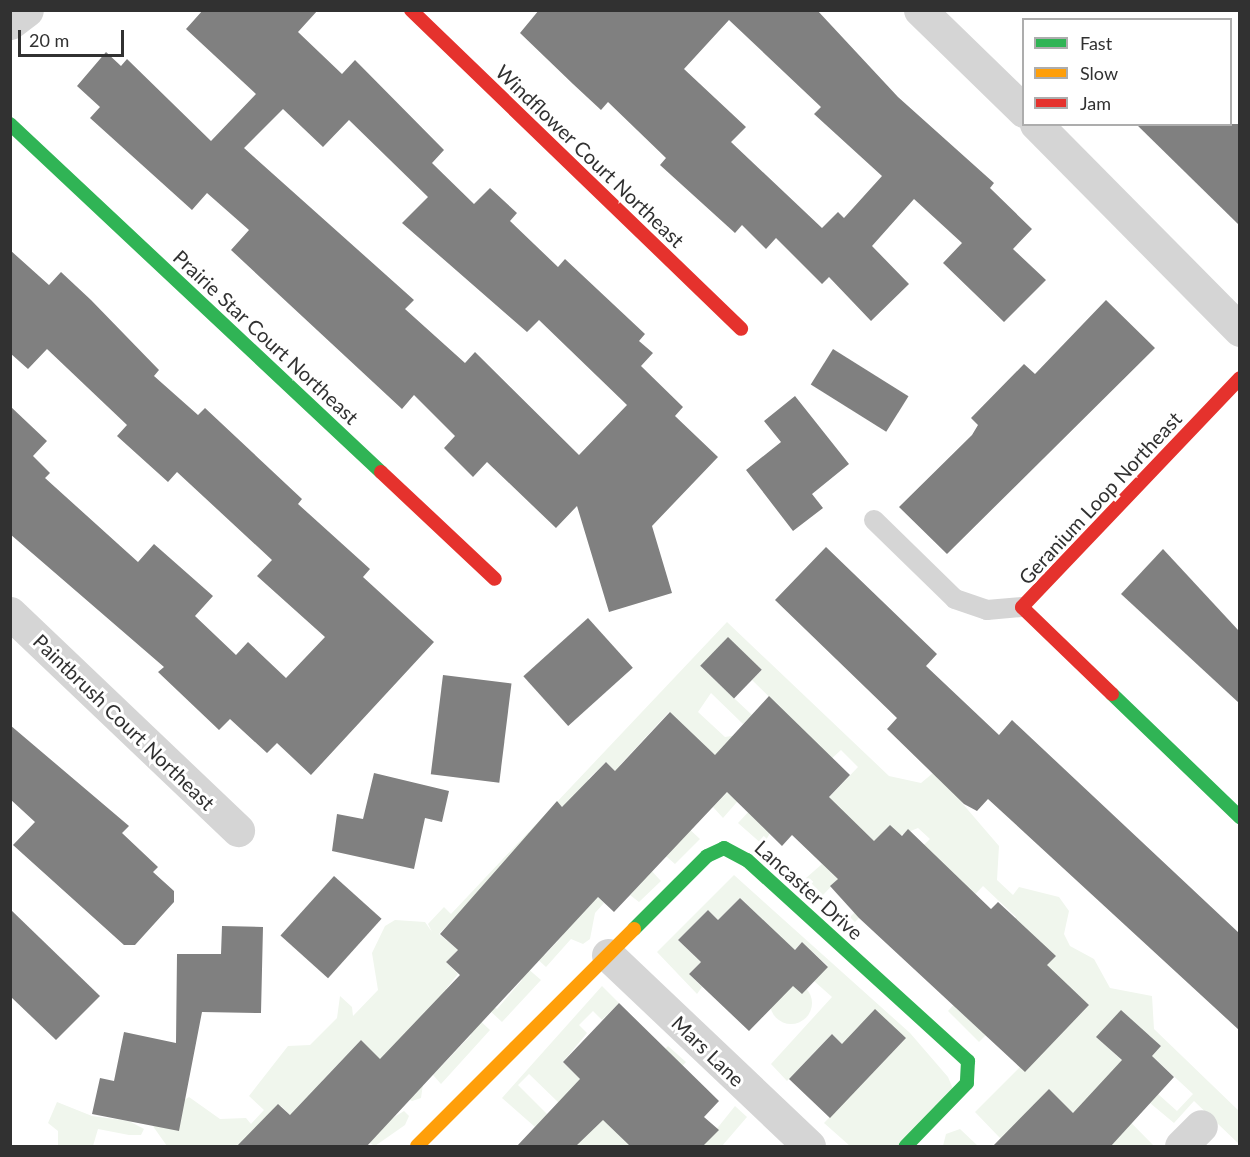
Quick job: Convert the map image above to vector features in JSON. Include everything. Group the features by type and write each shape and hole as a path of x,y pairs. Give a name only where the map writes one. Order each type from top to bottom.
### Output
{"street":[{"path":"10,23 27,10"},
{"name":"Windflower Court Northeast","path":"411,10 741,329"},
{"path":"920,10 1022,110"},
{"name":"Prairie Star Court Northeast","path":"10,124 495,579"},
{"path":"1038,126 1239,330"},
{"name":"Geranium Loop Northeast","path":"1239,378 1022,607 1239,817"},
{"name":"Paintbrush Court Northeast","path":"10,614 238,830"},
{"name":"Lancaster Drive","path":"417,1146 706,856 724,848 736,850 968,1061 967,1083 906,1146"},
{"name":"Mars Lane","path":"608,955 809,1146"}],"lane":[{"path":"874,520 955,599 987,610 1022,607"}],"shaded area":[{"path":"727,622 889,776 921,783 933,773 955,783 962,803 999,846 997,880 1013,895 1019,887 1059,897 1069,911 1064,934 1070,946 1094,959 1110,988 1152,996 1154,1029 1239,1111 1240,1145 1194,1101 1174,1123 1150,1103 1158,1094 1177,1111 1193,1094 1152,1056 1161,1046 1149,1035 1097,1037 1133,1071 1097,1088 1154,1146 1109,1146 1061,1102 1035,1146 1010,1146 999,1137 975,1112 1020,1067 1025,1071 1089,1005 1063,981 1008,1013 979,1042 948,1011 957,1001 956,1008 983,1032 965,971 1016,917 983,886 966,904 881,895 855,922 850,917 930,839 918,828 901,835 887,828 823,895 806,878 822,864 793,835 858,767 841,750 794,793 763,845 738,823 794,763 796,723 752,680 762,670 728,638 701,667 752,715 743,724 711,693 698,712 725,737 738,735 750,787 723,818 713,807 740,779 669,712 620,765 700,839 675,864 652,844 683,837 606,762 588,779 631,819 647,866 661,881 639,902 630,895 641,883 560,805 553,853 604,903 595,913 590,939 583,944 571,939 546,967 523,946 528,940 545,955 563,935 498,943 541,980 502,1022 474,996 478,992 497,1009 522,980 455,917 439,934 458,950 446,962 458,974 446,989 490,1030 441,1084 433,1075 471,1035 435,1001 421,1098 412,1101 399,1094 361,1040 322,1081 325,1133 340,1146 323,1146 281,1106 275,1107 267,1146 167,1146 150,1122 189,1097 220,1119 246,1118 251,1124 264,1110 249,1096 288,1046 310,1045 337,1018 340,996 352,1007 353,1016 378,990 372,953 385,926 395,920 425,922 432,932 428,924 444,907 451,914"},
{"path":"734,875 910,1033 948,1077 953,1089 897,1146 850,1146 824,1123 905,1039 842,1044 832,1034 787,1081 771,1064 832,997 814,981 828,966 802,942 767,979 769,926 740,898 718,920 708,910 678,940 701,962 689,974 702,987 697,994 657,952"},
{"path":"791,982 806,988 812,1003 806,1018 791,1024 776,1018 770,1003 776,988"},
{"path":"602,986 619,1003 602,1020 593,1011 579,1025 587,1033 563,1062 593,1092 643,1072 668,1046 686,1062 618,1134 630,1146 576,1146 589,1132 529,1074 518,1085 547,1114 535,1127 502,1098"},
{"path":"57,1102 92,1116 129,1121 144,1129 141,1135 129,1135 98,1129 93,1146 58,1146 58,1131 48,1123"},
{"path":"735,1106 747,1117 722,1146 703,1146"},
{"path":"404,1111 409,1116 405,1125 375,1146 360,1138"},
{"path":"960,1129 978,1146 943,1146 946,1134"}],"building":[{"path":"203,10 318,10 298,32 342,74 355,60 444,150 432,163 474,204 490,188 517,213 510,221 558,267 565,259 645,334 639,341 653,353 641,366 683,407 675,416 718,457 652,526 672,593 609,612 577,506 556,528 487,462 473,477 444,448 455,436 414,395 402,409 231,250 249,230 207,193 192,210 90,118 100,107 77,86 106,52 121,66 127,59 211,141 256,94 186,29","holes":["283,109 323,147 349,120 428,197 402,223 527,332 539,320 627,405 579,455 475,352 465,363 405,309 414,300 244,148"]},
{"path":"539,10 817,10 898,97 994,183 990,188 1032,229 1013,249 1046,280 1004,322 943,263 962,243 914,199 872,246 909,284 871,321 829,277 822,284 776,238 766,249 742,225 735,233 660,165 666,158 608,102 601,110 520,33","holes":["729,20 821,107 814,114 882,176 844,218 838,212 822,228 731,142 746,127 684,69"]},
{"path":"1232,124 1239,124 1239,225 1138,126 1232,126"},
{"path":"10,250 49,285 61,272 159,370 154,376 198,415 205,408 302,499 298,504 370,569 363,577 434,642 311,775 277,743 267,753 230,719 219,730 158,672 164,667 10,534 10,406 47,441 33,456 50,473 45,478 138,562 154,544 213,596 195,616 236,655 248,642 286,678 325,637 257,576 272,560 177,472 168,482 117,436 127,425 47,349 28,369 10,353"},
{"path":"1106,300 1155,348 947,554 899,507 972,435 978,425 971,418 1024,364 1035,374"},
{"path":"833,349 908,396 886,432 811,385"},
{"path":"795,396 849,464 812,494 823,508 793,531 746,470 781,442 764,421"},
{"path":"826,547 937,654 926,666 999,735 1012,720 1239,933 1239,1030 988,799 977,811 964,804 887,729 897,718 775,600"},
{"path":"1163,549 1239,631 1239,703 1121,594"},
{"path":"588,618 633,668 568,726 523,676"},
{"path":"728,637 762,670 734,698 700,666"},
{"path":"443,675 511,683 499,783 431,774"},
{"path":"769,696 850,775 829,797 874,841 890,825 902,836 908,829 991,909 998,902 1056,956 1047,965 1089,1005 1025,1072 859,918 830,886 838,879 792,835 782,846 727,792 614,912 598,897 367,1146 237,1146 278,1104 290,1115 361,1040 380,1059 460,975 446,962 458,950 440,934 557,801 562,807 606,762 615,771 670,712 715,755"},
{"path":"10,725 129,826 122,833 158,867 153,872 174,891 174,902 135,945 124,945 13,845 35,822 10,799"},
{"path":"374,773 449,791 442,822 425,818 414,869 332,851 337,814 363,819"},
{"path":"334,876 382,919 328,978 280,935"},
{"path":"740,898 795,950 802,942 828,967 802,994 793,986 749,1031 689,974 701,962 678,940 708,910 718,920"},
{"path":"10,909 100,996 56,1040 10,996"},
{"path":"222,926 263,927 261,1013 202,1012 179,1131 92,1114 100,1078 114,1081 124,1032 176,1043 177,954 221,954"},
{"path":"619,1003 719,1101 704,1117 719,1130 703,1146 630,1146 603,1120 576,1146 517,1146 580,1079 563,1062"},
{"path":"875,1009 906,1038 830,1118 789,1079 832,1034 842,1044"},
{"path":"1121,1010 1161,1046 1152,1056 1174,1077 1111,1146 993,1146 1049,1089 1073,1113 1122,1060 1096,1037"}],"traffic: fast":[{"path":"10,124 381,472"},
{"path":"1112,694 1240,817"},
{"path":"634,929 707,856 724,848 747,860 968,1061 967,1083 906,1146"}],"traffic: slow":[{"path":"417,1146 634,929"}],"traffic: jam":[{"path":"411,10 741,329"},
{"path":"1112,694 1022,607 1240,378"},
{"path":"381,472 495,579"}]}
